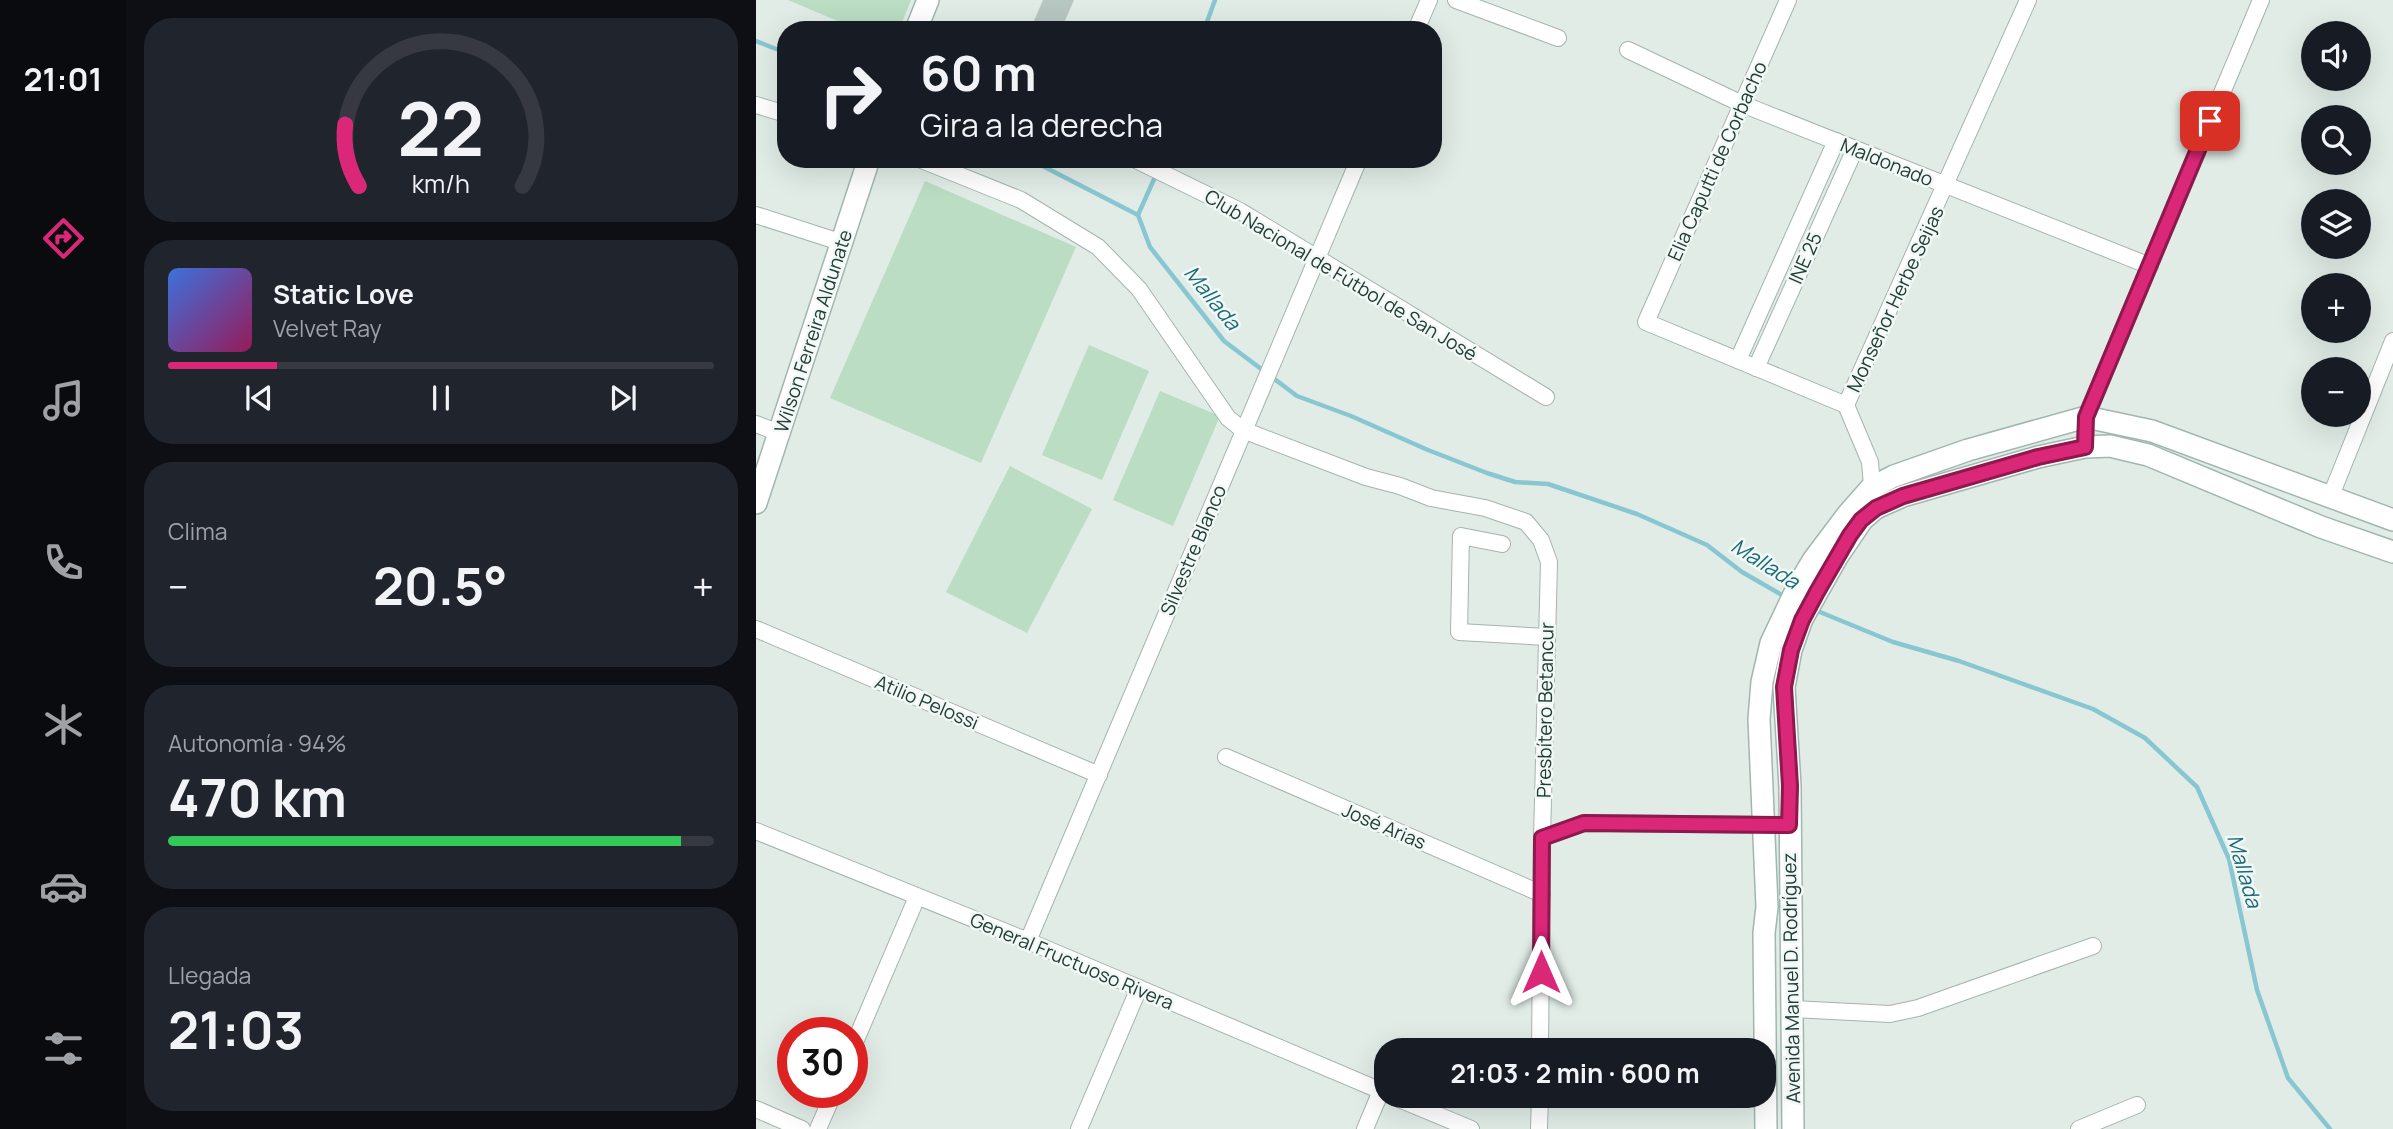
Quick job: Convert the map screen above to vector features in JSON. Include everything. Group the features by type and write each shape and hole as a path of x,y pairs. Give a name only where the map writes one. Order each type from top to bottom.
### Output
{"street":[{"path":"920,21 928,0"},
{"path":"1420,21 1429,0"},
{"path":"1456,0 1558,37"},
{"name":"Elia Caputti de Corbacho","path":"1738,360 1646,322 1788,0"},
{"name":"Monseñor Herbe Seijas","path":"1846,405 2028,0"},
{"path":"2085,447 2086,417 2261,0"},
{"name":"Maldonado","path":"1628,50 1742,104 2150,266"},
{"path":"756,105 777,111"},
{"name":"INE 25","path":"1738,360 1836,141"},
{"name":"INE 25","path":"1756,368 1855,149"},
{"name":"Wilson Ferreira Aldunate","path":"756,503 866,168"},
{"path":"941,168 1021,200 1097,247 1139,289 1228,418 1243,430"},
{"name":"Club Nacional de Fútbol de San José","path":"1152,168 1240,211 1546,397"},
{"name":"Silvestre Blanco","path":"1028,941 1355,168"},
{"path":"756,215 843,243"},
{"path":"2330,498 2393,341"},
{"path":"1738,360 1846,405 1870,462 1874,498"},
{"path":"1793,615 1808,588 1814,559 1848,514 1874,498 1894,476 1968,450 2086,417 2152,430 2393,520"},
{"path":"756,424 779,433"},
{"name":"Presbítero Betancur","path":"1243,430 1366,477 1432,498 1485,508 1525,522 1541,540 1549,562 1540,1038"},
{"path":"1874,498 1903,496 2038,457 2085,447 2110,446 2148,456 2321,527 2393,552"},
{"path":"1502,544 1461,537 1459,632 1547,637"},
{"name":"Avenida Manuel D. Rodríguez","path":"1766,1129 1764,933 1767,907 1759,719 1762,682 1771,643 1793,615"},
{"name":"Avenida Manuel D. Rodríguez","path":"1793,615 1791,650 1784,687 1790,786 1793,1129"},
{"name":"Atilio Pelossi","path":"756,629 1099,775"},
{"name":"José Arias","path":"1226,757 1542,894"},
{"path":"1542,838 1584,823 1789,825"},
{"name":"General Fructuoso Rivera","path":"756,831 1028,941 1374,1088"},
{"path":"866,1017 917,897"},
{"path":"1793,1009 1890,1014 1918,1008 2093,946"},
{"path":"1079,1129 1139,988"},
{"path":"2079,1129 2137,1105"},
{"path":"818,1129 827,1108"},
{"path":"1365,1129 1377,1108"},
{"name":"General Fructuoso Rivera","path":"1421,1108 1471,1129"},
{"path":"1539,1129 1540,1108"},
{"path":"756,1109 802,1129"}],"green space":[{"path":"788,0 911,0 903,21 838,21"},
{"path":"925,181 1076,247 981,463 830,398"},
{"path":"1089,345 1149,371 1102,480 1042,455"},
{"path":"1160,391 1220,416 1173,526 1113,500"},
{"path":"1010,466 1092,509 1027,633 946,592"}],"building":[{"path":"1043,0 1074,0 1065,21 1034,21"}],"waterway":[{"path":"1207,21 1215,0"},
{"name":"Mallada","path":"756,41 777,49"},
{"name":"Mallada","path":"1047,168 1138,215 1150,247 1224,341 1297,396 1487,473 1515,482 1548,484 1637,514 1707,545 1742,572 1787,598"},
{"path":"1138,215 1159,168"},
{"name":"Mallada","path":"1815,610 1893,642 1959,661 2093,709 2145,738 2197,787 2229,859 2257,990 2288,1078 2330,1129"}],"route":[{"path":"1541,972 1542,838 1584,823 1789,825 1790,786 1784,687 1791,650 1802,620 1850,535 1861,520 1876,508 1903,496 2038,457 2085,447 2086,417 2210,121"}]}
